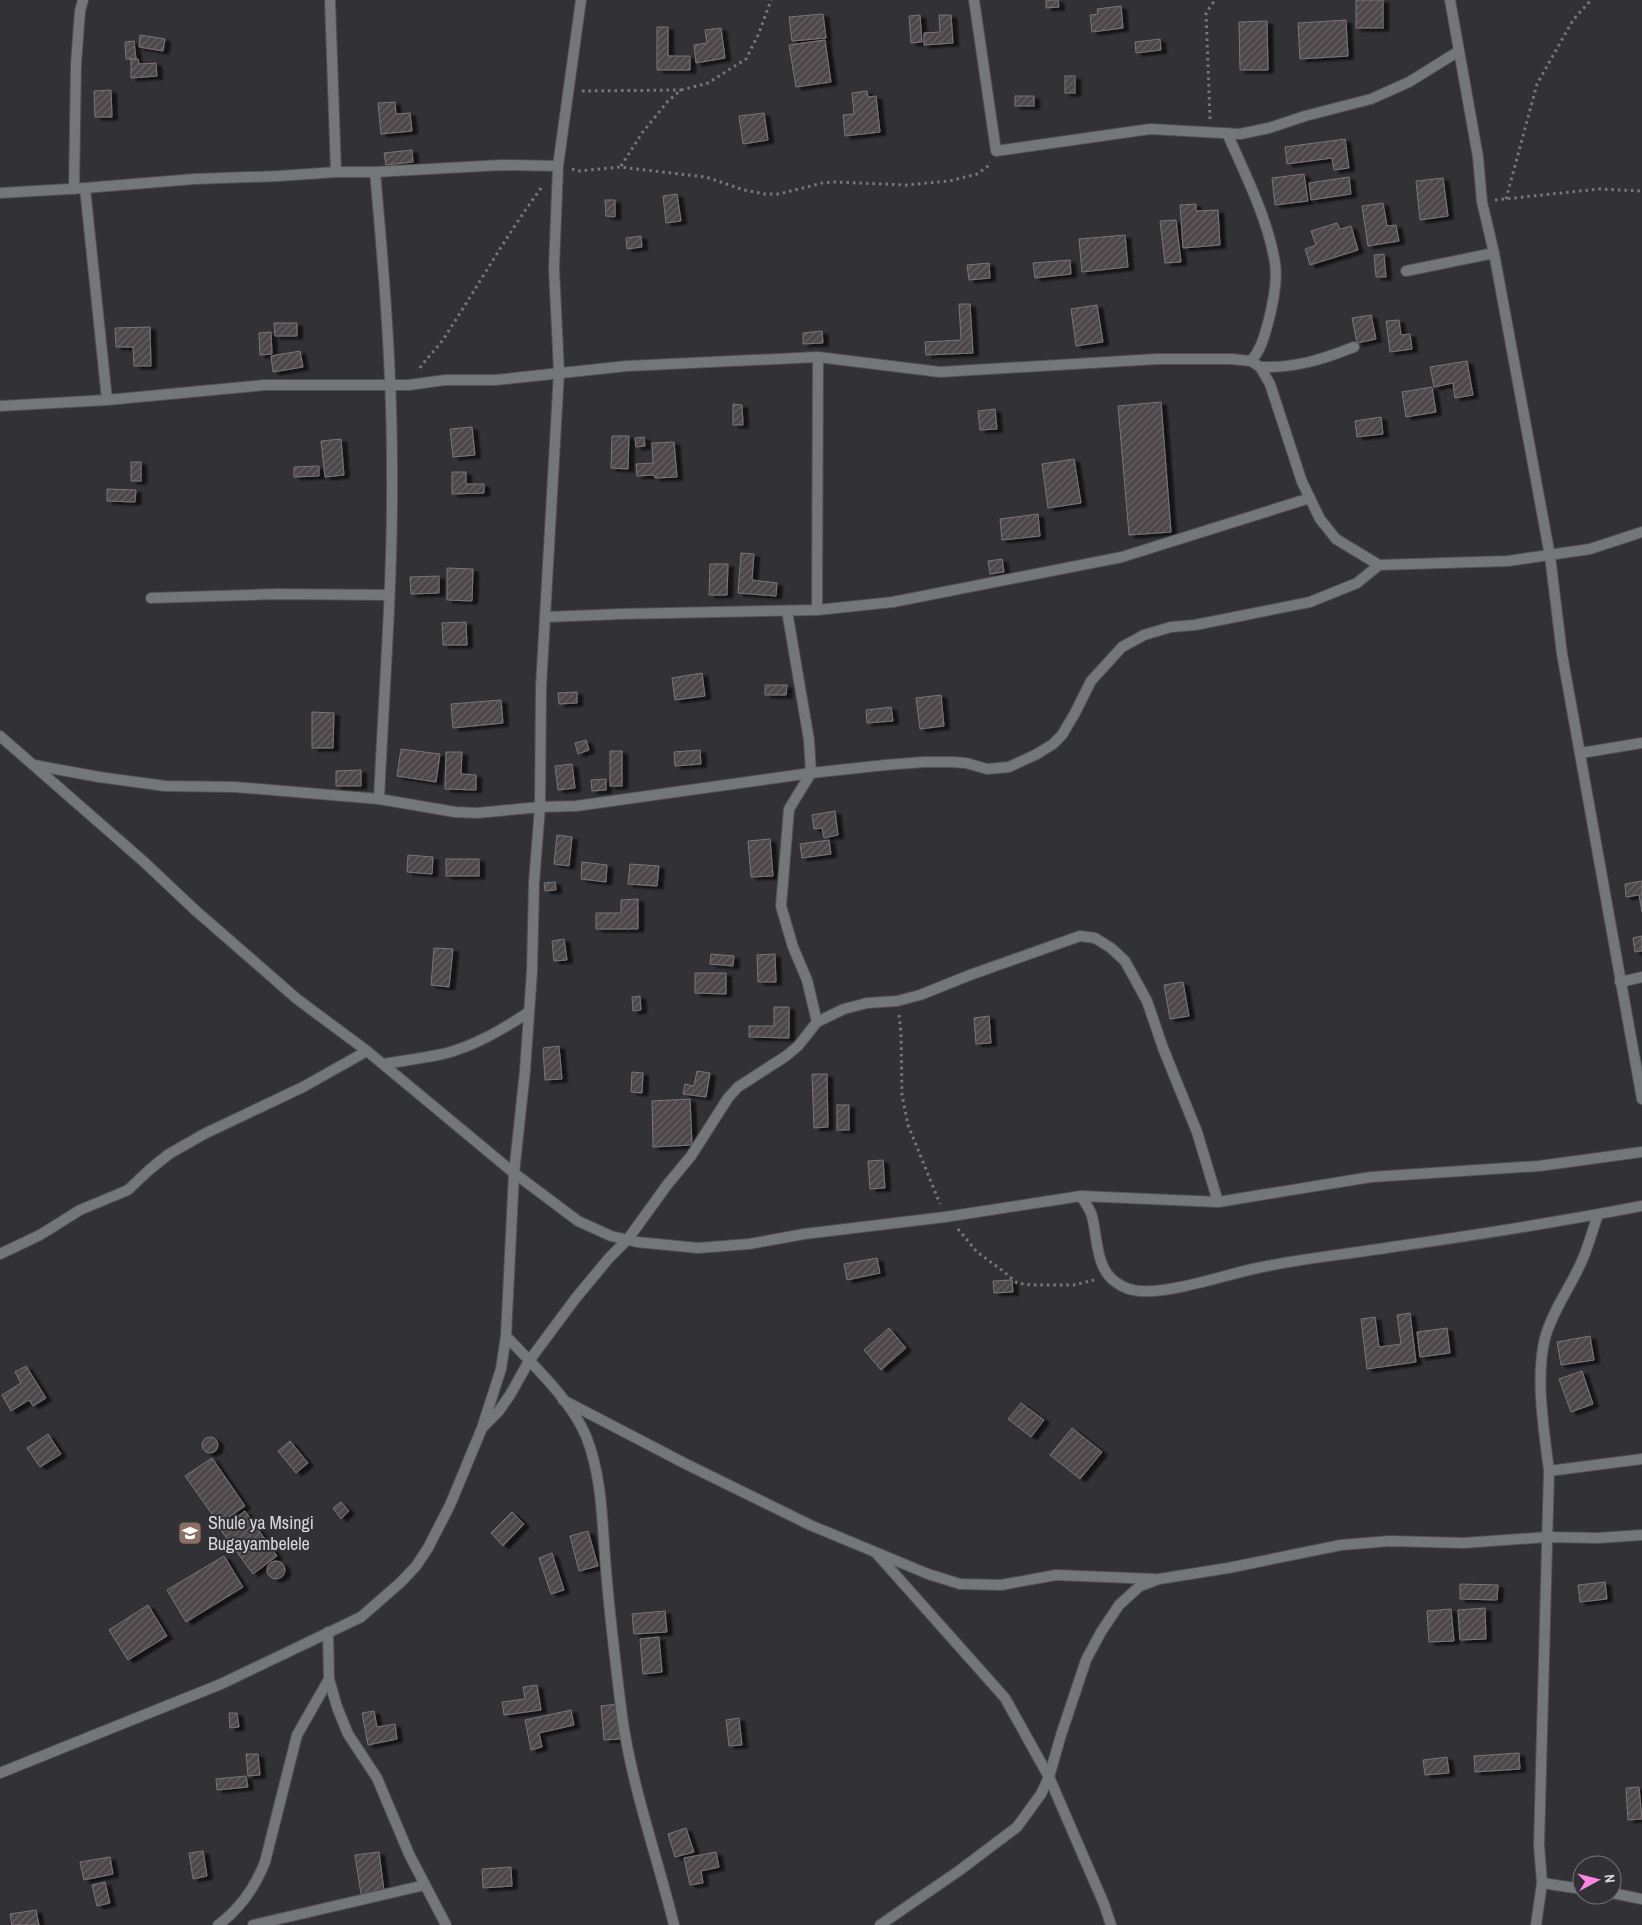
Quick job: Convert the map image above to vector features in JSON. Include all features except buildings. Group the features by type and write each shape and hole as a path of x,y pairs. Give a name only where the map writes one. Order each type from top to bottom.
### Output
{"street":[{"path":"74,189 76,64 80,11 84,0"},
{"path":"330,0 336,172"},
{"path":"0,1773 221,1684 361,1616 401,1582 416,1566 428,1548 450,1504 482,1428 501,1370 506,1336 514,1173 525,1071 534,883 540,807 541,687 559,372 554,268 558,166 581,0"},
{"path":"974,0 996,151 1150,129 1244,133 1268,128 1305,116 1371,99 1409,82 1459,52"},
{"path":"1450,0 1478,157 1482,202 1494,253 1550,556 1562,654 1642,1099"},
{"path":"1227,133 1251,187 1275,264 1276,287 1271,311 1258,353 1251,361"},
{"path":"0,193 194,179 336,172 375,172 501,165 558,166"},
{"path":"375,172 391,384 392,472 379,799"},
{"path":"85,188 107,400"},
{"path":"1406,271 1494,253"},
{"path":"1260,367 1313,363 1354,347"},
{"path":"817,610 818,357"},
{"path":"0,406 107,400 264,386 410,385 445,380 495,380 627,366 818,357 940,372 1157,359 1231,359 1251,361 1260,367 1270,384 1302,482 1320,519 1336,539 1379,565 1508,561 1550,556 1590,549 1640,530"},
{"path":"545,617 817,610 893,602 1122,557 1310,498"},
{"path":"33,764 99,777 165,786 235,787 379,799 477,814 628,800 811,773 924,762 966,763 987,769 1009,767 1053,744 1062,735 1091,681 1101,668 1122,647 1144,634 1171,627 1195,625 1310,602 1357,583 1379,565"},
{"path":"151,598 276,594 388,595"},
{"path":"787,611 808,740 811,773 789,809 781,906 793,948 807,980 817,1022"},
{"path":"0,736 290,993 367,1051 514,1173 578,1221 611,1236 637,1242 698,1248 749,1244 804,1234 945,1217 1081,1196 1218,1202 1371,1177 1539,1166 1642,1152"},
{"path":"1580,753 1642,743"},
{"path":"482,1428 498,1412 529,1361 575,1299 609,1258 628,1239 667,1185 691,1156 707,1134 728,1098 738,1087 798,1046 817,1022 844,1009 867,1002 897,1001 920,995 1080,936 1095,938 1111,948 1125,961 1148,1001 1163,1048 1196,1132 1218,1202"},
{"path":"1620,982 1642,977"},
{"path":"382,1064 444,1054 500,1031 529,1012"},
{"path":"0,1254 40,1235 80,1210 128,1190 169,1154 204,1134 303,1087 367,1051"},
{"path":"1081,1196 1092,1214 1098,1252 1102,1266 1109,1276 1129,1289 1161,1290 1207,1281 1261,1267 1502,1231 1642,1206"},
{"path":"1536,1925 1542,1883 1539,1825 1549,1471 1544,1427 1541,1370 1546,1337 1555,1313 1581,1264 1598,1215"},
{"path":"506,1336 563,1400 579,1421 598,1475 612,1628 623,1718 634,1775 674,1925"},
{"path":"563,1400 684,1463 802,1520 928,1574 960,1584 1001,1585 1056,1575 1159,1579"},
{"path":"1549,1471 1642,1459"},
{"path":"880,1925 1017,1828 1041,1794 1049,1777 1086,1660 1101,1632 1119,1605 1140,1586 1159,1579 1228,1568 1341,1545 1390,1541 1463,1543 1546,1537 1598,1538 1642,1535"},
{"path":"874,1551 1005,1698 1049,1777 1104,1904 1111,1925"},
{"path":"328,1632 329,1679 337,1707 348,1734 377,1778 409,1854 446,1925"},
{"path":"218,1925 241,1904 257,1882 266,1862 297,1735 329,1679"},
{"path":"1542,1883 1572,1888"},
{"path":"253,1925 425,1885"},
{"path":"1622,1895 1642,1899"}],"path":[{"path":"569,91 681,90 708,83 746,59 759,33 771,0"},
{"path":"1211,132 1206,13 1215,0"},
{"path":"1506,199 1537,84 1573,20 1591,0"},
{"path":"620,167 642,133 668,101 681,90"},
{"path":"410,385 428,355 445,337 515,225 558,166 580,171 620,167 706,177 744,190 765,194 780,194 822,183 834,182 907,185 948,181 977,174 986,167 996,151"},
{"path":"1482,202 1599,189 1642,190"},
{"path":"897,1001 901,1033 902,1095 908,1125 945,1217 959,1230 977,1252 1016,1283 1032,1285 1074,1284 1109,1276"}],"place":[{"name":"Shule ya Msingi Bugayambelele","path":"190,1533"}]}
